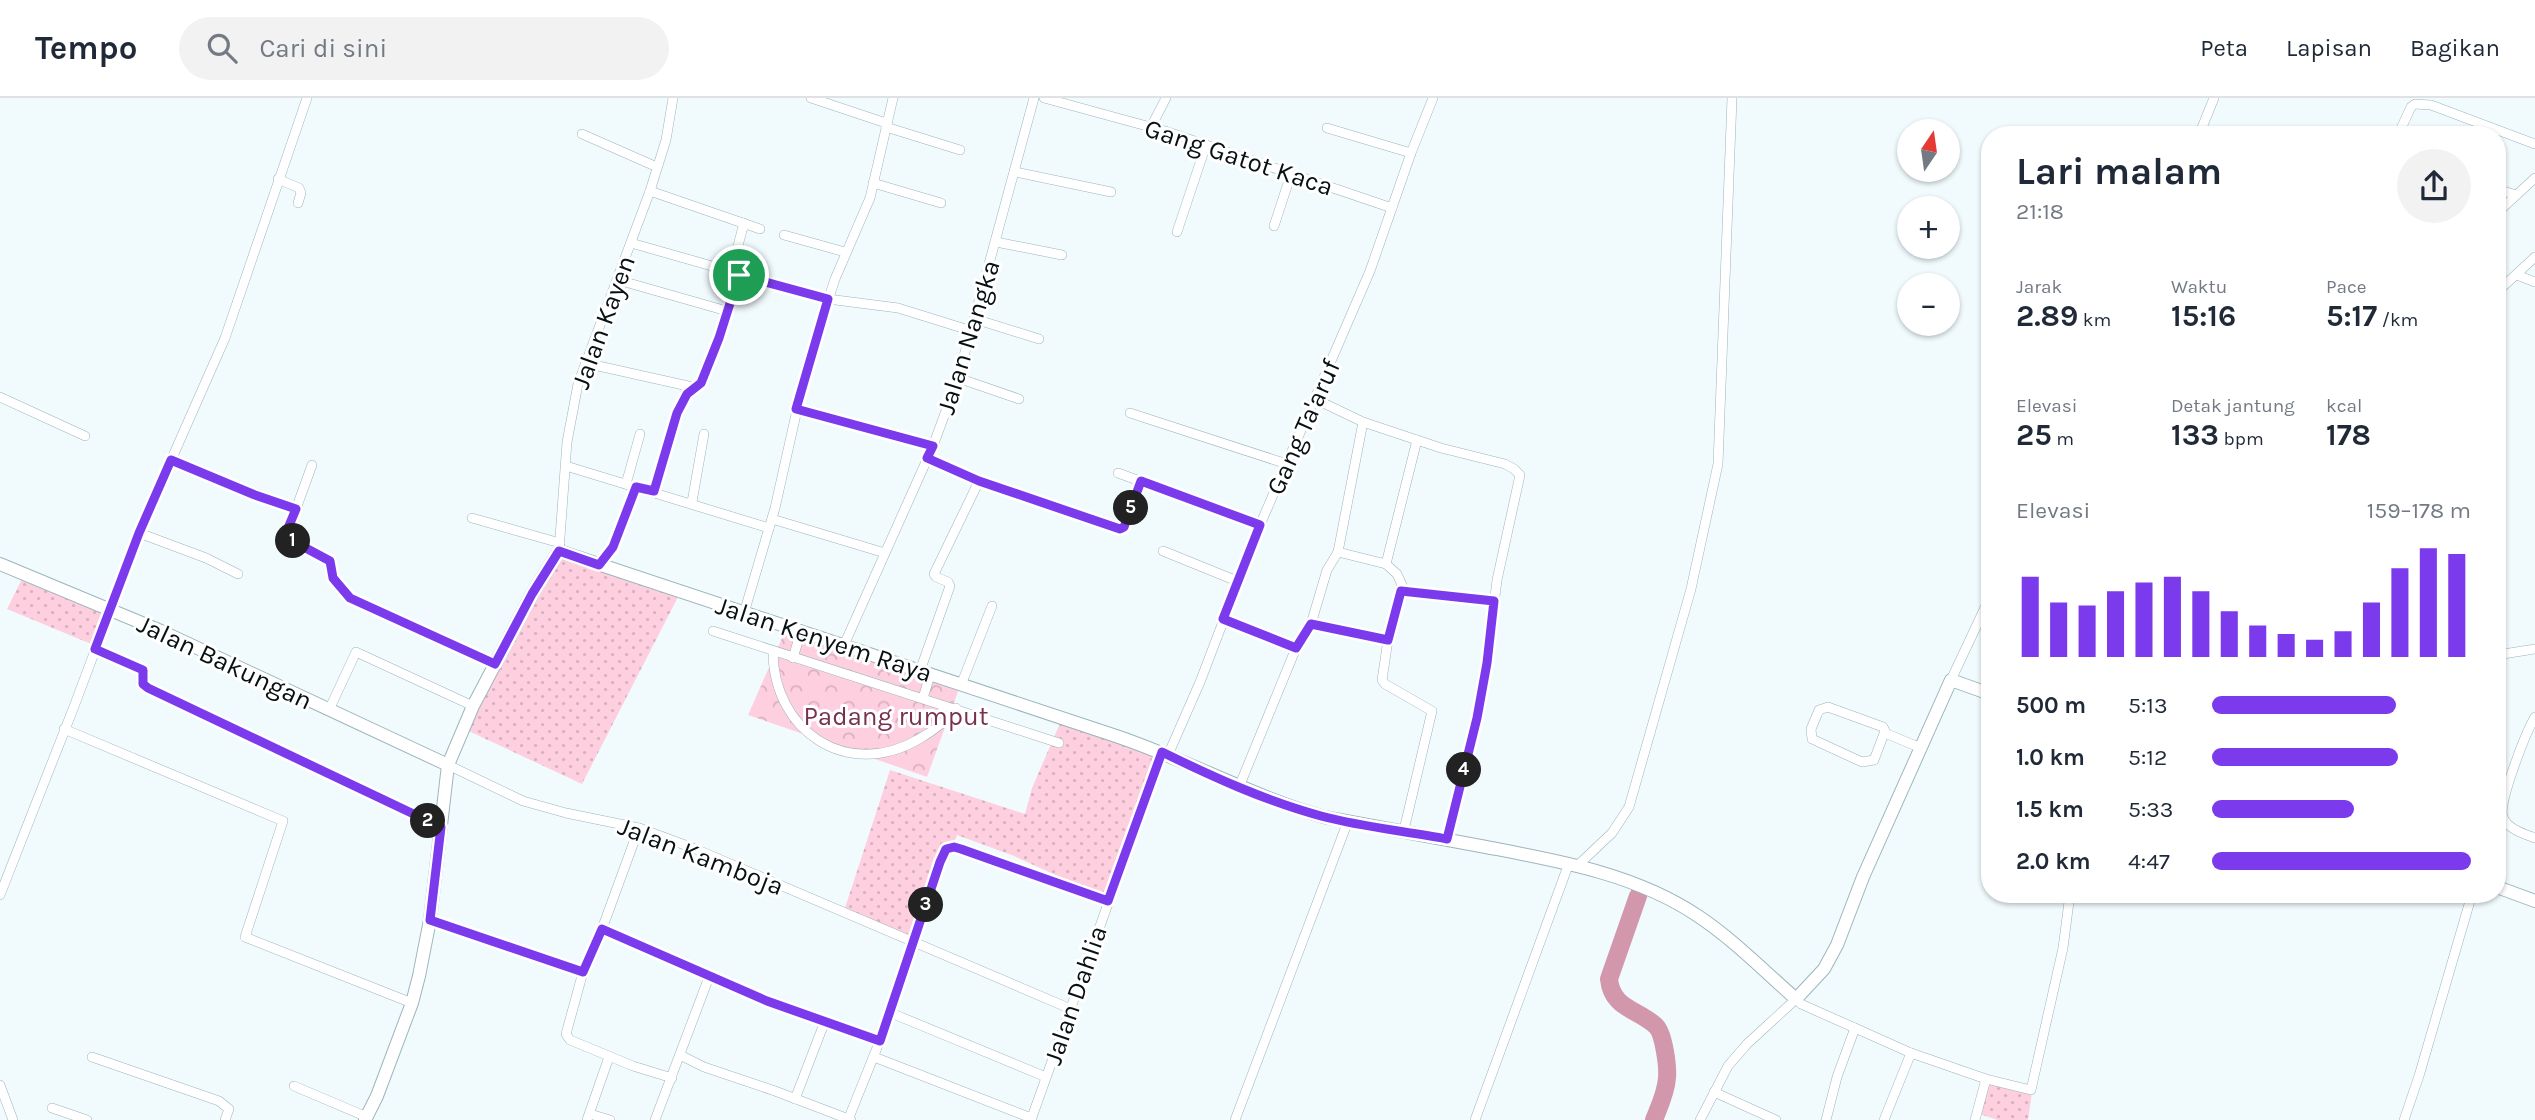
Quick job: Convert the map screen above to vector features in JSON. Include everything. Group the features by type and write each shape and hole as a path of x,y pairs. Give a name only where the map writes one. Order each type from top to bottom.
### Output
{"street":[{"path":"0,895 139,533 225,338 307,98"},
{"name":"Jalan Kayen","path":"559,547 571,419 585,363 650,191 670,121 673,98"},
{"path":"744,613 771,524 796,409 828,299 845,252 865,210 893,98"},
{"name":"Jalan Nangka","path":"844,645 933,446 958,378 1034,98"},
{"name":"Gang Gatot Kaca","path":"1044,98 1151,127 1392,208"},
{"path":"1151,127 1166,98"},
{"name":"Gang Ta'aruf","path":"1165,753 1200,682 1260,525 1370,271 1433,98"},
{"path":"1475,1120 1574,864 1612,834 1629,807 1691,589 1718,464 1732,98"},
{"path":"2203,126 2214,98"},
{"path":"818,99 960,150"},
{"path":"2402,126 2411,107 2422,103 2487,126"},
{"path":"1327,128 1411,153"},
{"path":"2506,133 2535,144"},
{"path":"582,134 657,167"},
{"path":"1177,232 1206,145"},
{"path":"1015,172 1111,192"},
{"path":"1274,226 1291,174"},
{"path":"2506,204 2535,178"},
{"path":"278,179 299,188 301,193 298,204"},
{"path":"873,183 941,203"},
{"path":"650,191 760,229"},
{"path":"2506,192 2516,195"},
{"path":"654,491 680,404 687,394 697,388 727,311 744,223"},
{"path":"784,235 845,252"},
{"path":"631,243 828,299 898,308 972,331"},
{"path":"996,243 1062,255"},
{"path":"2506,284 2535,257"},
{"path":"2517,275 2535,282"},
{"path":"618,280 727,311"},
{"path":"975,319 1038,339"},
{"path":"585,363 697,388"},
{"path":"958,378 1018,399"},
{"path":"0,411 2,398 85,436"},
{"path":"1315,399 1363,422 1505,464 1519,473 1520,479 1497,580 1477,718 1447,839"},
{"path":"796,409 933,446"},
{"path":"1130,413 1287,464"},
{"path":"1239,787 1296,648 1311,624 1327,570 1338,551 1363,422"},
{"path":"599,565 613,547 631,486 640,434"},
{"path":"692,502 704,434"},
{"path":"1386,564 1417,440"},
{"path":"927,458 979,481 1120,529 1124,527 1141,481"},
{"path":"171,460 296,509"},
{"path":"312,465 288,528 287,538 330,561 333,578 350,598 495,664"},
{"path":"566,466 631,486 885,553"},
{"path":"1118,473 1260,525"},
{"path":"923,698 925,673 950,586 934,573 979,481"},
{"path":"295,1086 366,1119 412,1003 430,920 448,765 472,706 559,547 472,518"},
{"path":"139,533 206,558 238,574"},
{"name":"Jalan Kenyem Raya","path":"559,547 599,565 1165,753 1293,808 1574,864 1641,887 1697,916 1735,944 1796,999"},
{"path":"1163,551 1237,581"},
{"path":"1338,551 1386,564 1397,574 1401,591 1388,640 1382,680 1432,711 1404,831"},
{"name":"Jalan Bakungan","path":"0,564 110,609 448,765"},
{"path":"1401,591 1494,601"},
{"path":"961,685 992,606"},
{"path":"1700,1120 1728,1066 1824,969 1981,616"},
{"path":"1223,619 1296,648"},
{"path":"1311,624 1388,640"},
{"path":"713,631 1059,743"},
{"path":"793,658 801,631"},
{"path":"95,649 143,670 143,684 148,688 441,827"},
{"path":"2506,653 2535,649"},
{"path":"773,651 775,680 787,709 803,728 833,749 875,755 904,747 937,728 956,708"},
{"path":"329,710 356,652 472,706"},
{"path":"1951,680 1981,691"},
{"path":"1828,707 1879,724 1884,727 1885,733 1875,758 1867,762 1814,741 1811,733 1819,710 1828,707"},
{"path":"2506,795 2519,753 2535,717"},
{"path":"64,729 283,821 245,937 412,1003"},
{"path":"1885,733 1921,748"},
{"name":"Jalan Dahlia","path":"1031,1119 1108,901 1165,753"},
{"name":"Jalan Kamboja","path":"448,765 523,801 639,828 739,866 1071,1009"},
{"path":"1235,1120 1348,821"},
{"path":"2506,822 2535,838"},
{"path":"639,828 602,929 583,972 566,1034 570,1040 609,1057 672,1078"},
{"path":"680,1055 704,1068 849,1120 891,1013 944,854 949,847 1108,901"},
{"path":"2506,890 2535,901"},
{"path":"1796,999 1801,1004 1911,1052 1986,1079 2031,1090 2063,948 2069,903"},
{"path":"2404,1120 2469,903"},
{"path":"430,920 583,972"},
{"path":"602,929 767,1001 880,1041"},
{"path":"655,1120 709,977"},
{"path":"891,1013 1046,1077"},
{"path":"795,1099 825,1021"},
{"path":"1826,1120 1837,1077 1856,1028"},
{"path":"1884,1120 1911,1052"},
{"path":"92,1057 219,1101 229,1109 225,1120"},
{"path":"609,1057 589,1117 610,1120"},
{"path":"874,1057 1031,1119"},
{"path":"1975,1120 1986,1079"},
{"path":"0,1084 13,1120"},
{"path":"1714,1092 1776,1120"},
{"path":"52,1108 88,1120"}],"green space":[{"path":"551,551 679,595 582,784 460,727"},
{"path":"25,573 112,605 96,646 7,609"},
{"name":"Padang rumput","path":"786,629 960,686 927,777 748,715"},
{"path":"1061,721 1165,754 1104,897 1014,856 957,835 916,944 844,911 890,770 1025,814 1032,788"},
{"path":"1985,1080 2032,1092 2028,1120 1998,1120 1976,1113"}],"waterway":[{"path":"1638,896 1609,979 1611,989 1620,1003 1649,1020 1661,1036 1667,1078 1654,1120"}],"route":[{"path":"739,275 828,299 796,409 933,446 927,458 979,481 1018,492 1120,529 1124,527 1141,481 1260,525 1223,619 1296,648 1311,624 1388,640 1401,591 1494,601 1477,718 1447,839 1324,817 1293,808 1162,752 1108,901 961,849 946,849 880,1041 767,1001 602,929 583,972 430,920 441,827 144,686 143,670 95,649 139,533 171,460 296,509 287,538 330,561 333,578 350,598 495,664 532,594 559,551 599,565 613,547 636,487 654,491 680,404 687,394 701,383 739,275"}]}
